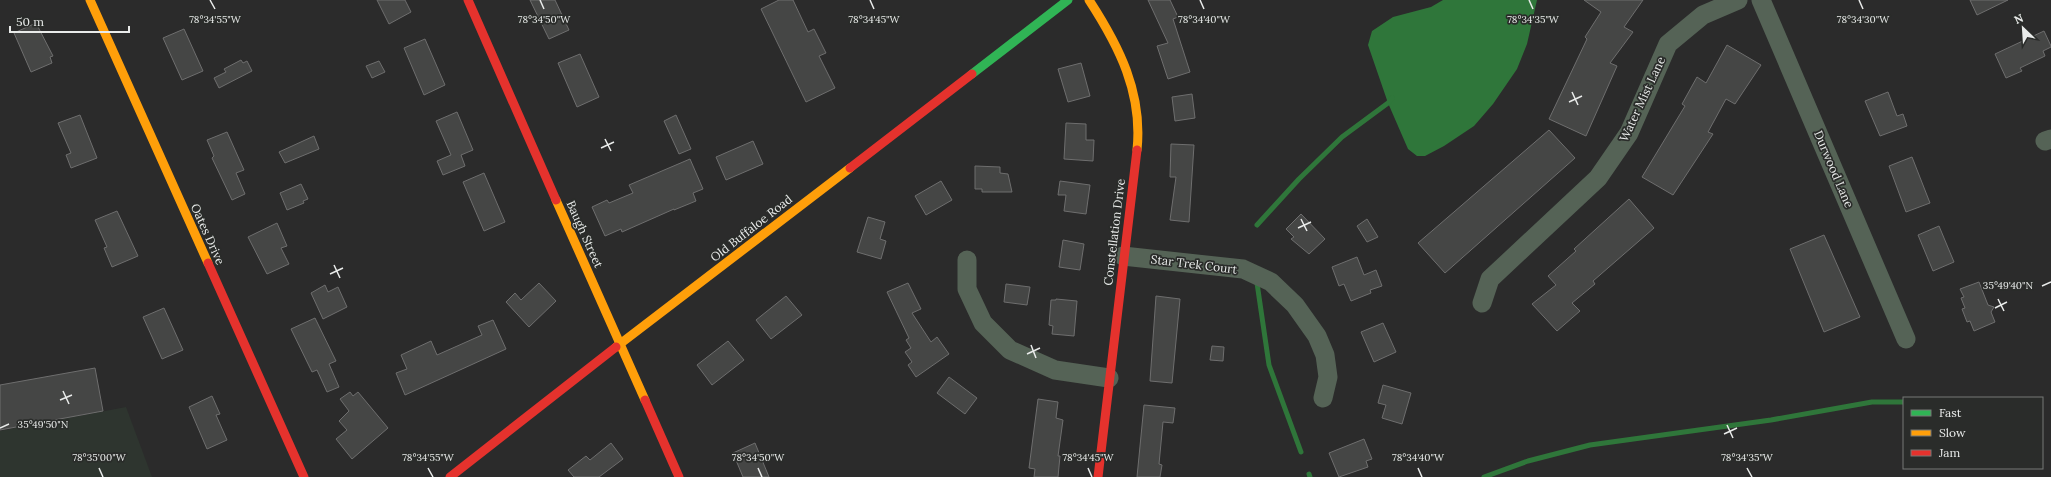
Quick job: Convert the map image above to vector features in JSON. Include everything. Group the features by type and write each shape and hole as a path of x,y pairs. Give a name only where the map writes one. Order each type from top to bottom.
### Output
{"street":[{"name":"Oates Drive","path":"90,0 304,477"},
{"name":"Baugh Street","path":"468,0 679,477"},
{"name":"Old Buffaloe Road","path":"450,477 620,344 1068,0"},
{"name":"Constellation Drive","path":"1090,0 1115,41 1126,64 1137,112 1137,147 1098,477"},
{"name":"Water Mist Lane","path":"1482,303 1490,279 1598,178 1629,133 1668,44 1700,8 1738,0"},
{"name":"Durwood Lane","path":"1761,0 1906,338"},
{"name":"Star Trek Court","path":"1124,256 1243,269 1271,282 1295,305 1317,336 1325,355 1328,377 1324,398"},
{"path":"967,260 967,289 983,323 1010,350 1055,370 1109,378"}],"shaded area":[{"path":"1443,0 1537,0 1527,44 1517,69 1493,104 1474,126 1444,146 1425,156 1417,156 1408,149 1388,103 1368,45 1372,31 1393,17 1431,7"},
{"path":"126,407 152,477 0,477 0,431"}],"building":[{"path":"377,0 405,0 411,12 389,24"},
{"path":"530,0 555,0 569,30 549,39"},
{"path":"779,0 793,0 808,32 814,29 826,53 819,56 835,88 806,102 761,9"},
{"path":"1148,0 1170,0 1178,17 1173,19 1190,72 1168,79 1157,46 1168,43"},
{"path":"1584,0 1643,0 1624,27 1633,32 1610,63 1617,66 1586,136 1549,119 1587,39 1585,37 1601,12"},
{"path":"1970,0 2008,0 1977,15"},
{"path":"36,23 53,56 50,57 52,63 31,72 14,33"},
{"path":"184,29 203,71 182,80 163,38"},
{"path":"2044,31 2051,46 2043,51 2045,56 2020,68 2022,71 2006,78 1995,54"},
{"path":"425,39 445,85 424,95 404,48"},
{"path":"1727,45 1761,65 1735,104 1726,99 1708,132 1713,134 1673,195 1642,177 1685,106 1682,104 1697,77 1706,83"},
{"path":"580,54 599,97 577,107 558,63"},
{"path":"241,60 243,63 247,61 252,71 219,88 214,78 226,72 224,69"},
{"path":"379,61 385,72 372,78 366,66"},
{"path":"1081,63 1090,96 1068,102 1058,69"},
{"path":"1888,92 1897,116 1903,114 1907,126 1880,136 1865,101"},
{"path":"1192,94 1195,118 1175,121 1172,97"},
{"path":"457,112 473,150 461,155 465,166 443,175 437,161 451,155 436,121"},
{"path":"80,115 97,158 71,168 66,155 71,153 58,123"},
{"path":"676,115 691,149 679,154 664,121"},
{"path":"1066,123 1086,124 1086,140 1094,140 1093,161 1064,159"},
{"path":"1549,130 1575,158 1445,273 1418,243"},
{"path":"227,132 244,170 236,173 245,194 232,200 212,158 214,156 207,140"},
{"path":"314,136 319,149 285,163 279,152"},
{"path":"753,141 763,164 726,180 716,157"},
{"path":"1171,144 1194,145 1189,222 1170,220 1176,177 1170,177"},
{"path":"1912,157 1930,203 1906,212 1889,166"},
{"path":"690,159 703,189 693,193 696,201 622,232 621,229 605,236 592,207 607,200 609,203 633,193 629,185"},
{"path":"975,166 1000,167 1000,173 1008,174 1012,192 982,192 982,189 975,189"},
{"path":"484,173 505,222 484,231 463,182"},
{"path":"941,181 952,200 926,215 915,196"},
{"path":"1060,181 1090,185 1086,214 1064,211 1066,195 1058,195"},
{"path":"301,184 308,199 303,201 304,203 287,210 280,193"},
{"path":"1629,199 1654,228 1593,281 1595,284 1572,303 1580,311 1557,331 1532,304 1556,285 1548,276 1576,251 1574,249"},
{"path":"117,211 138,256 112,267 104,248 107,247 95,220"},
{"path":"1301,214 1325,239 1309,254 1291,239 1294,237 1286,229"},
{"path":"868,217 885,222 880,239 886,241 881,259 857,252"},
{"path":"1367,219 1378,237 1367,242 1357,226"},
{"path":"277,223 287,246 281,248 289,264 267,274 248,237"},
{"path":"1939,226 1954,262 1933,271 1918,235"},
{"path":"1824,235 1860,317 1824,332 1790,249"},
{"path":"1063,240 1084,244 1080,270 1059,267"},
{"path":"1357,257 1364,275 1376,270 1382,286 1370,290 1371,293 1351,301 1344,284 1339,286 1332,267"},
{"path":"1979,282 1988,305 1994,307 1991,312 1995,322 1974,331 1970,321 1967,322 1962,309 1965,308 1961,298 1964,297 1960,289"},
{"path":"539,283 556,301 529,327 506,302 515,293 521,300"},
{"path":"908,283 921,309 912,313 931,342 937,337 949,354 916,377 908,365 912,362 905,352 911,348 906,340 909,338 887,292"},
{"path":"1006,284 1030,287 1027,305 1004,302"},
{"path":"325,285 328,292 338,287 347,307 323,319 311,293"},
{"path":"786,296 802,315 771,339 756,320"},
{"path":"1156,296 1180,299 1172,383 1150,381"},
{"path":"1051,300 1077,301 1074,336 1052,334 1053,326 1049,325"},
{"path":"164,308 183,350 162,359 143,317"},
{"path":"315,318 336,361 329,364 339,387 327,392 317,370 312,372 291,329"},
{"path":"493,320 506,349 405,395 396,373 407,369 401,355 431,341 437,355 482,335 478,326"},
{"path":"1383,323 1396,352 1374,362 1361,332"},
{"path":"728,341 744,360 712,385 697,365"},
{"path":"1212,346 1224,347 1223,361 1210,360"},
{"path":"95,368 103,411 0,430 0,385"},
{"path":"949,377 977,398 965,414 937,393"},
{"path":"1383,385 1411,393 1402,424 1382,418 1386,405 1378,403"},
{"path":"350,392 353,396 358,392 388,428 352,459 336,439 347,430 339,421 349,411 340,399"},
{"path":"212,396 220,414 216,415 227,440 207,449 189,407"},
{"path":"1038,399 1058,402 1056,418 1063,420 1058,456 1060,456 1058,477 1034,477 1035,469 1029,468"},
{"path":"1144,405 1175,408 1173,423 1163,422 1159,464 1162,465 1160,477 1137,477"},
{"path":"1364,439 1372,459 1366,461 1368,467 1339,477 1329,453"},
{"path":"611,443 623,459 599,477 574,477 568,470 586,456 590,460"},
{"path":"755,443 769,477 743,477 733,453"}],"waterway":[{"path":"1257,225 1299,179 1342,137 1388,103 1392,98"},
{"path":"1257,283 1269,365 1301,452"},
{"path":"1484,477 1528,461 1590,445 1771,420 1872,402 1903,402"}],"traffic: fast":[{"path":"972,74 1068,0"}],"traffic: slow":[{"path":"90,0 208,263"},
{"path":"1089,0 1110,35 1126,71 1136,109 1138,129 1137,150"},
{"path":"616,347 850,168"},
{"path":"556,200 645,400"}],"traffic: jam":[{"path":"468,0 556,200"},
{"path":"850,168 972,74"},
{"path":"1098,477 1137,150"},
{"path":"208,263 304,477"},
{"path":"450,477 616,347"},
{"path":"645,400 679,477"}]}
